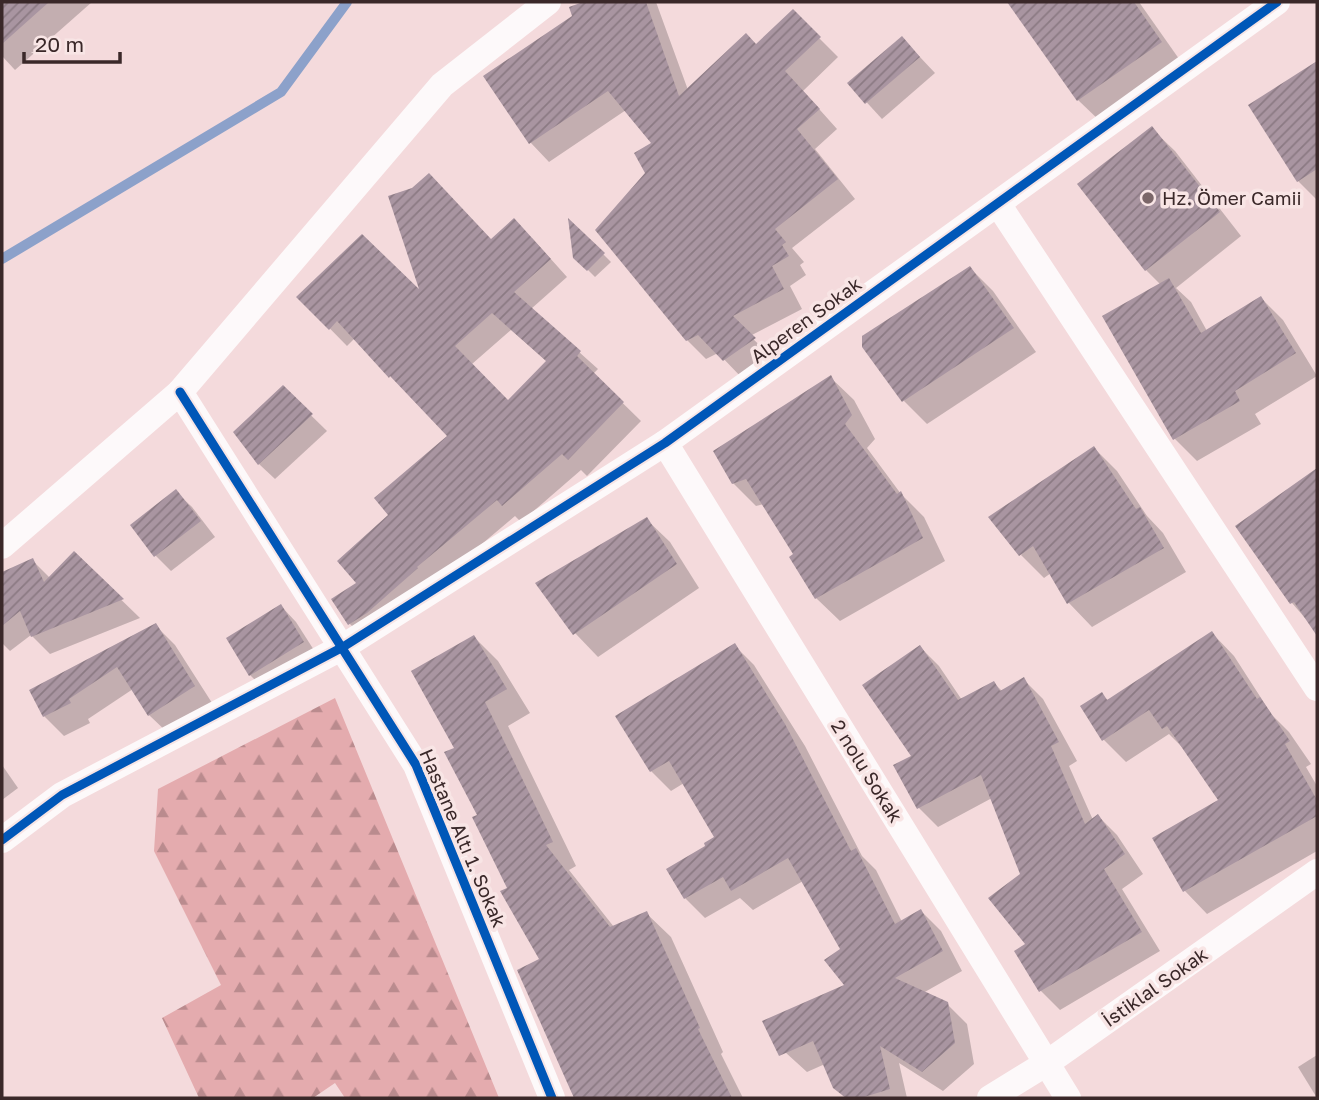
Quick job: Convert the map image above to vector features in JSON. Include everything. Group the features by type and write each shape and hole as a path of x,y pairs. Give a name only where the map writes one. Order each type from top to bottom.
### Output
{"street":[{"path":"2,547 180,392 442,85 548,2"},
{"name":"Alperen Sokak","path":"2,840 62,795 343,647 665,443 1276,2"},
{"path":"998,204 1317,688"},
{"name":"Hastane Altı 1. Sokak","path":"180,392 416,765 552,1098"},
{"name":"2 nolu Sokak","path":"665,443 1068,1098"},
{"name":"İstiklal Sokak","path":"990,1098 1047,1063 1317,872"}],"green space":[{"path":"335,698 499,1098 345,1098 335,1083 313,1098 199,1098 162,1018 221,985 154,851 158,789"}],"building":[{"path":"2,2 49,2 2,44"},
{"path":"583,2 646,2 679,96 746,33 756,44 793,9 821,37 785,71 820,109 797,129 838,179 775,229 786,242 782,245 789,256 772,266 784,289 733,316 756,338 723,361 698,335 686,341 595,230 645,173 634,153 651,143 608,91 529,144 483,76 572,16 569,7"},
{"path":"1007,2 1134,2 1162,42 1077,101"},
{"path":"902,36 920,57 865,104 847,83"},
{"path":"1317,61 1317,169 1297,182 1248,105"},
{"name":"Hz. Ömer Camii","path":"1152,126 1220,212 1145,271 1077,184"},
{"path":"429,173 491,239 514,218 551,259 514,292 581,351 577,356 624,402 568,460 562,454 502,506 497,500 367,613 348,625 331,599 356,583 337,561 388,515 374,498 447,436 337,321 329,330 296,297 362,234 419,289 388,196 412,188","holes":["492,313 546,361 508,400 455,346"]},
{"path":"568,218 605,253 587,271 573,258"},
{"path":"970,266 1014,328 902,402 862,347 862,336"},
{"path":"1169,278 1201,333 1261,296 1296,353 1235,391 1240,401 1173,440 1102,316"},
{"path":"831,375 852,415 845,424 897,494 901,491 923,538 815,599 789,557 793,554 746,479 732,484 713,451"},
{"path":"283,385 313,414 258,465 233,432"},
{"path":"1094,446 1136,509 1140,507 1164,548 1067,604 1033,546 1019,556 988,517"},
{"path":"1317,468 1317,636 1294,602 1290,604 1235,526"},
{"path":"176,489 201,521 154,557 130,525"},
{"path":"647,517 677,564 573,635 535,583"},
{"path":"74,551 124,599 31,637 20,611 2,626 2,572 33,558 44,582"},
{"path":"281,604 304,642 249,676 226,638"},
{"path":"156,623 195,686 148,716 117,667 69,699 71,703 43,717 29,690"},
{"path":"1212,631 1257,699 1260,697 1290,741 1285,744 1317,800 1317,816 1183,892 1152,838 1218,800 1167,726 1162,729 1149,710 1102,741 1080,706 1102,692 1107,700"},
{"path":"474,635 507,689 485,702 553,842 546,845 610,927 647,911 700,1028 698,1029 732,1098 574,1098 517,970 539,959 500,891 507,888 472,817 477,815 444,752 454,748 411,671"},
{"path":"735,643 785,724 851,851 856,848 895,924 921,909 943,951 895,978 948,1002 955,1043 922,1072 880,1046 890,1089 861,1098 846,1098 833,1088 813,1041 779,1056 762,1021 844,985 824,960 840,949 788,858 731,891 723,877 684,899 666,869 705,846 704,843 714,837 669,761 650,772 615,716"},
{"path":"920,645 958,700 994,681 1000,691 1024,677 1059,742 1051,746 1085,824 1098,814 1125,854 1104,869 1142,932 1039,992 1014,951 1025,944 988,898 1020,874 981,775 917,809 893,765 911,756 862,685"}],"waterway":[{"path":"2,259 281,92 347,2"}],"cycle path":[{"path":"2,840 62,795 343,647 665,443 1277,2"},
{"path":"180,392 416,765 552,1098"}],"place":[{"name":"Hz. Ömer Camii","path":"1148,198"}]}
